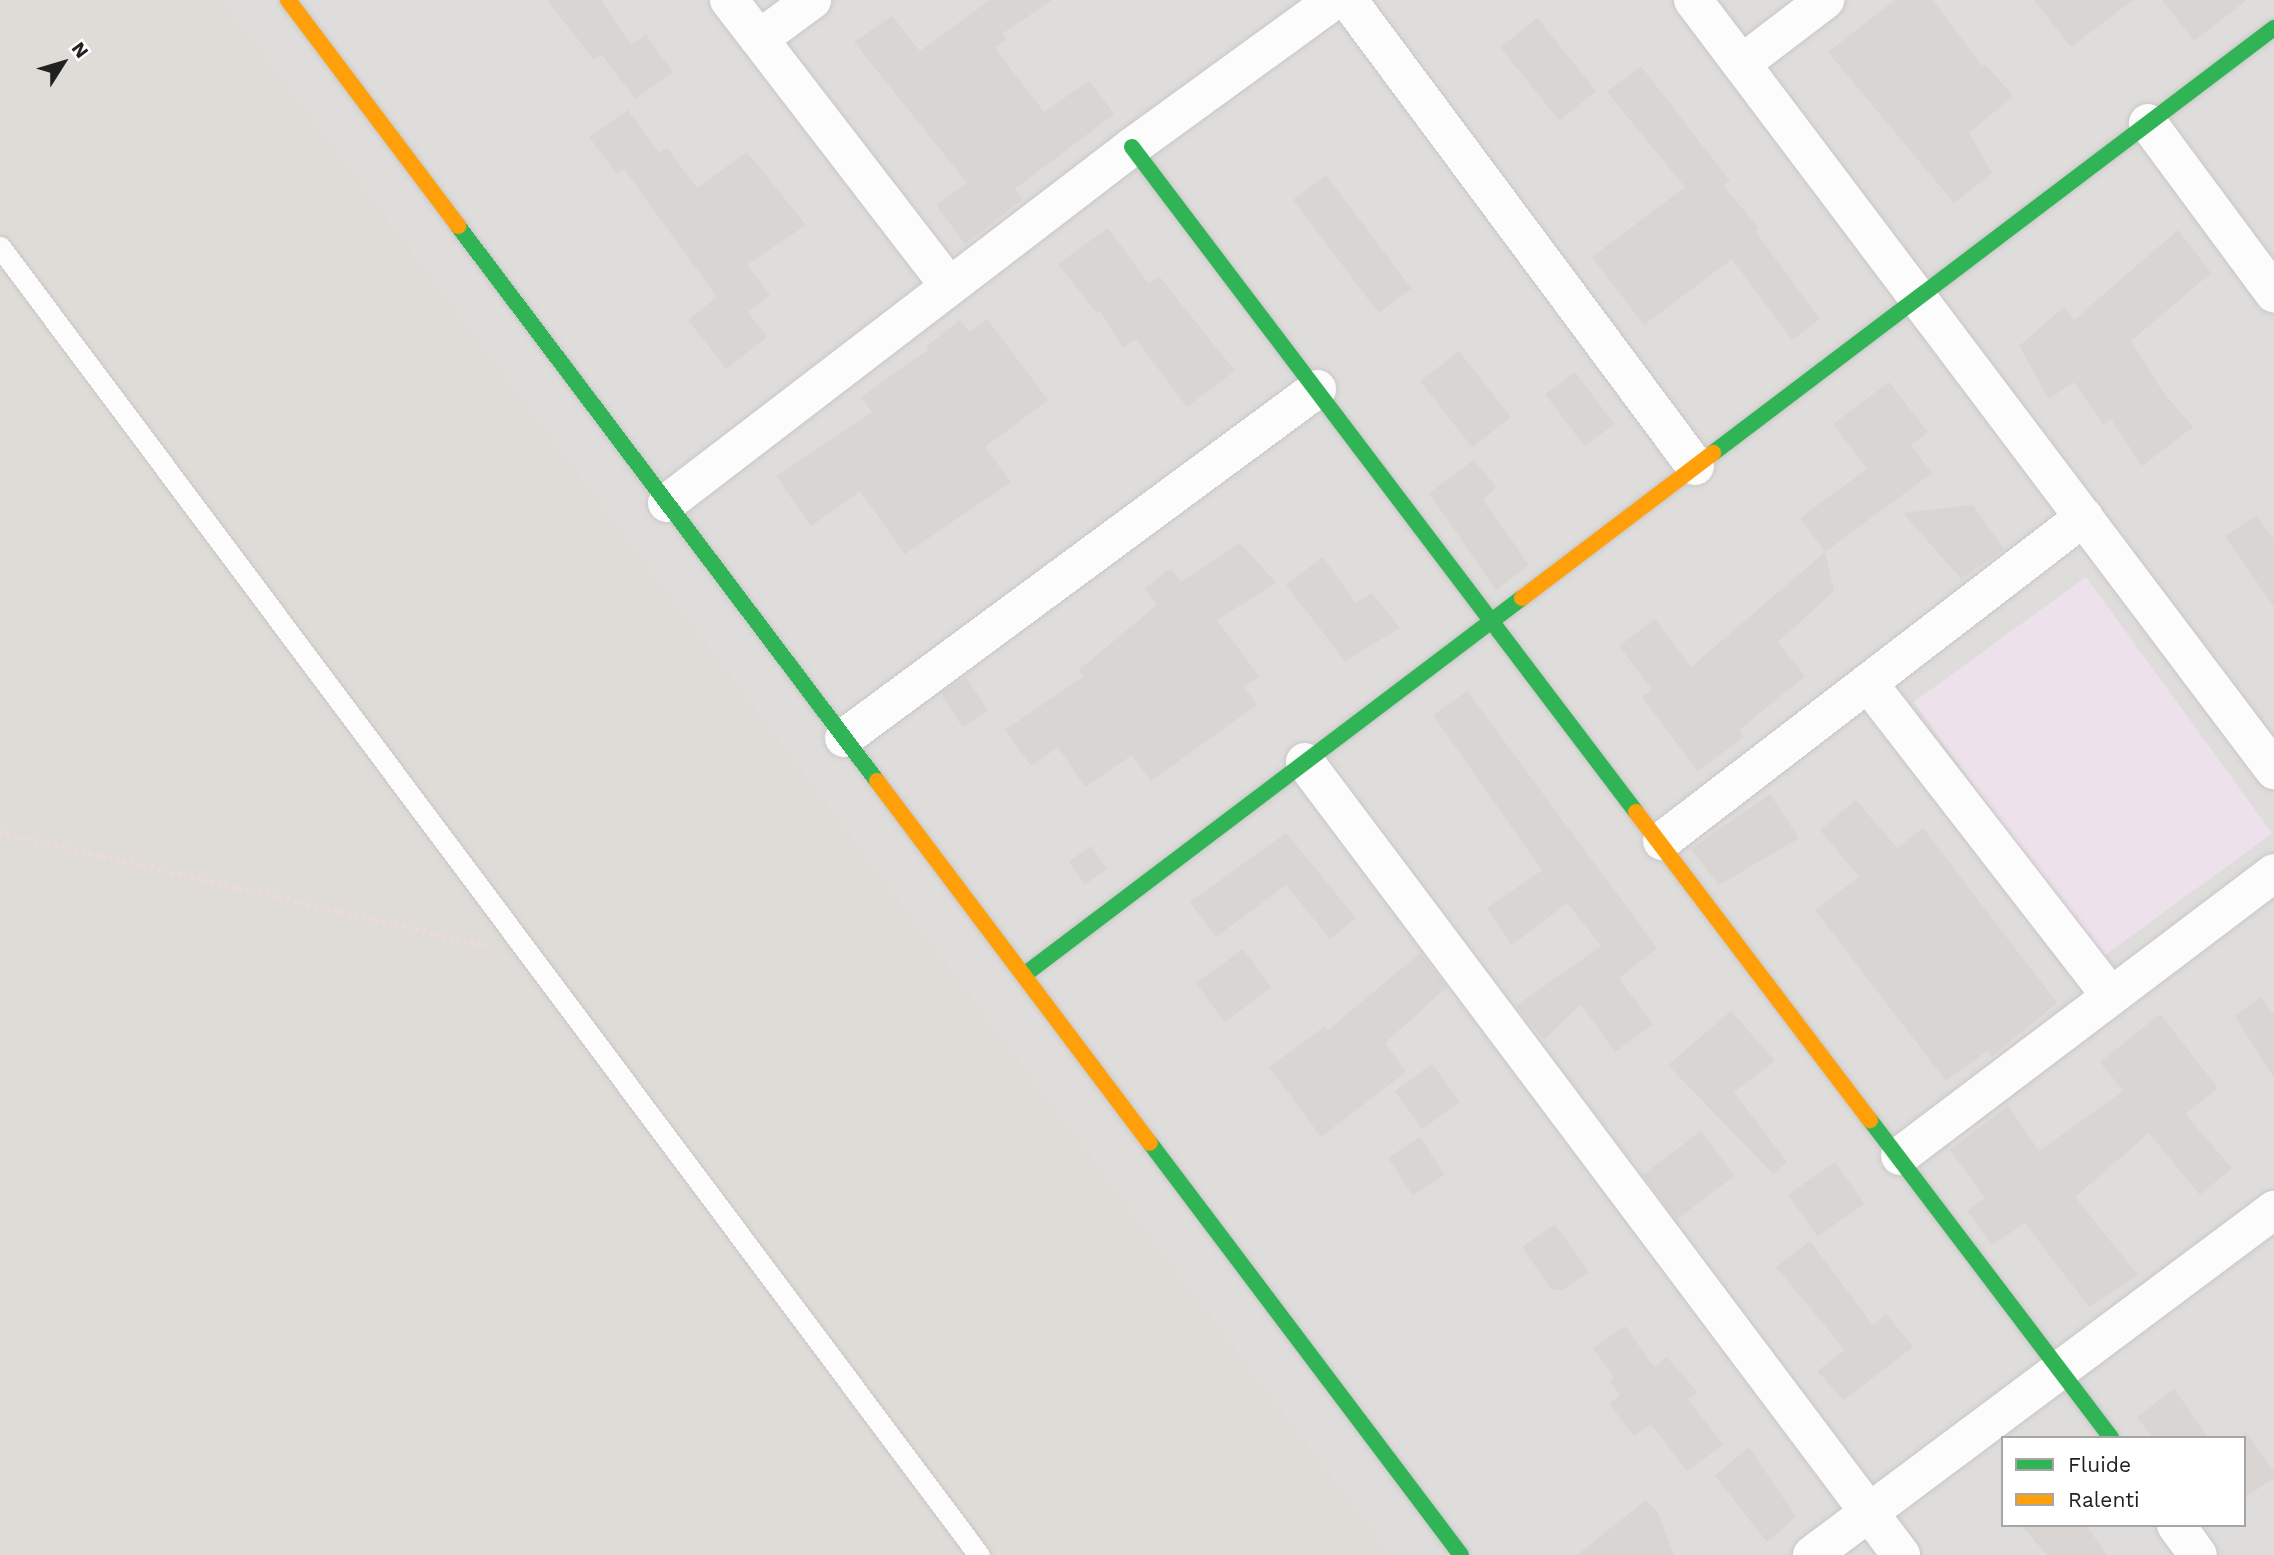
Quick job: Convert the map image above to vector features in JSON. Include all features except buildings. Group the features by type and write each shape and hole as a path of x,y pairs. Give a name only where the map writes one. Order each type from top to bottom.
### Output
{"street":[{"path":"288,0 1461,1555"},
{"path":"729,0 949,286"},
{"path":"759,39 812,0"},
{"path":"667,503 1132,147 1334,0"},
{"path":"1348,0 1695,467"},
{"path":"1693,0 2274,770"},
{"path":"1741,64 1825,0"},
{"path":"1024,975 2274,28"},
{"path":"2148,123 2274,293"},
{"path":"1132,147 1662,841 2110,1436"},
{"path":"844,738 1317,389"},
{"path":"1662,841 2084,517"},
{"path":"1868,683 2111,996"},
{"path":"1305,762 1901,1555"},
{"path":"1899,1156 2274,873"},
{"path":"1812,1555 2273,1213"},
{"path":"2177,1527 2198,1555"}],"lane":[{"path":"0,247 979,1555"}],"path":[{"path":"0,832 532,957"}],"shaded area":[{"path":"0,0 225,0 1393,1555 0,1555"},
{"path":"225,0 2274,0 2274,1555 1393,1555"},
{"path":"2086,577 2272,833 2100,959 1914,702"}],"traffic: fast":[{"path":"1713,453 2274,28"},
{"path":"1132,147 1636,812"},
{"path":"458,226 877,781"},
{"path":"1024,975 1522,598"},
{"path":"1870,1120 2109,1436"},
{"path":"1150,1143 1461,1555"}],"traffic: slow":[{"path":"288,0 458,226"},
{"path":"1522,598 1713,453"},
{"path":"877,781 1150,1143"},
{"path":"1636,812 1870,1120"}]}
